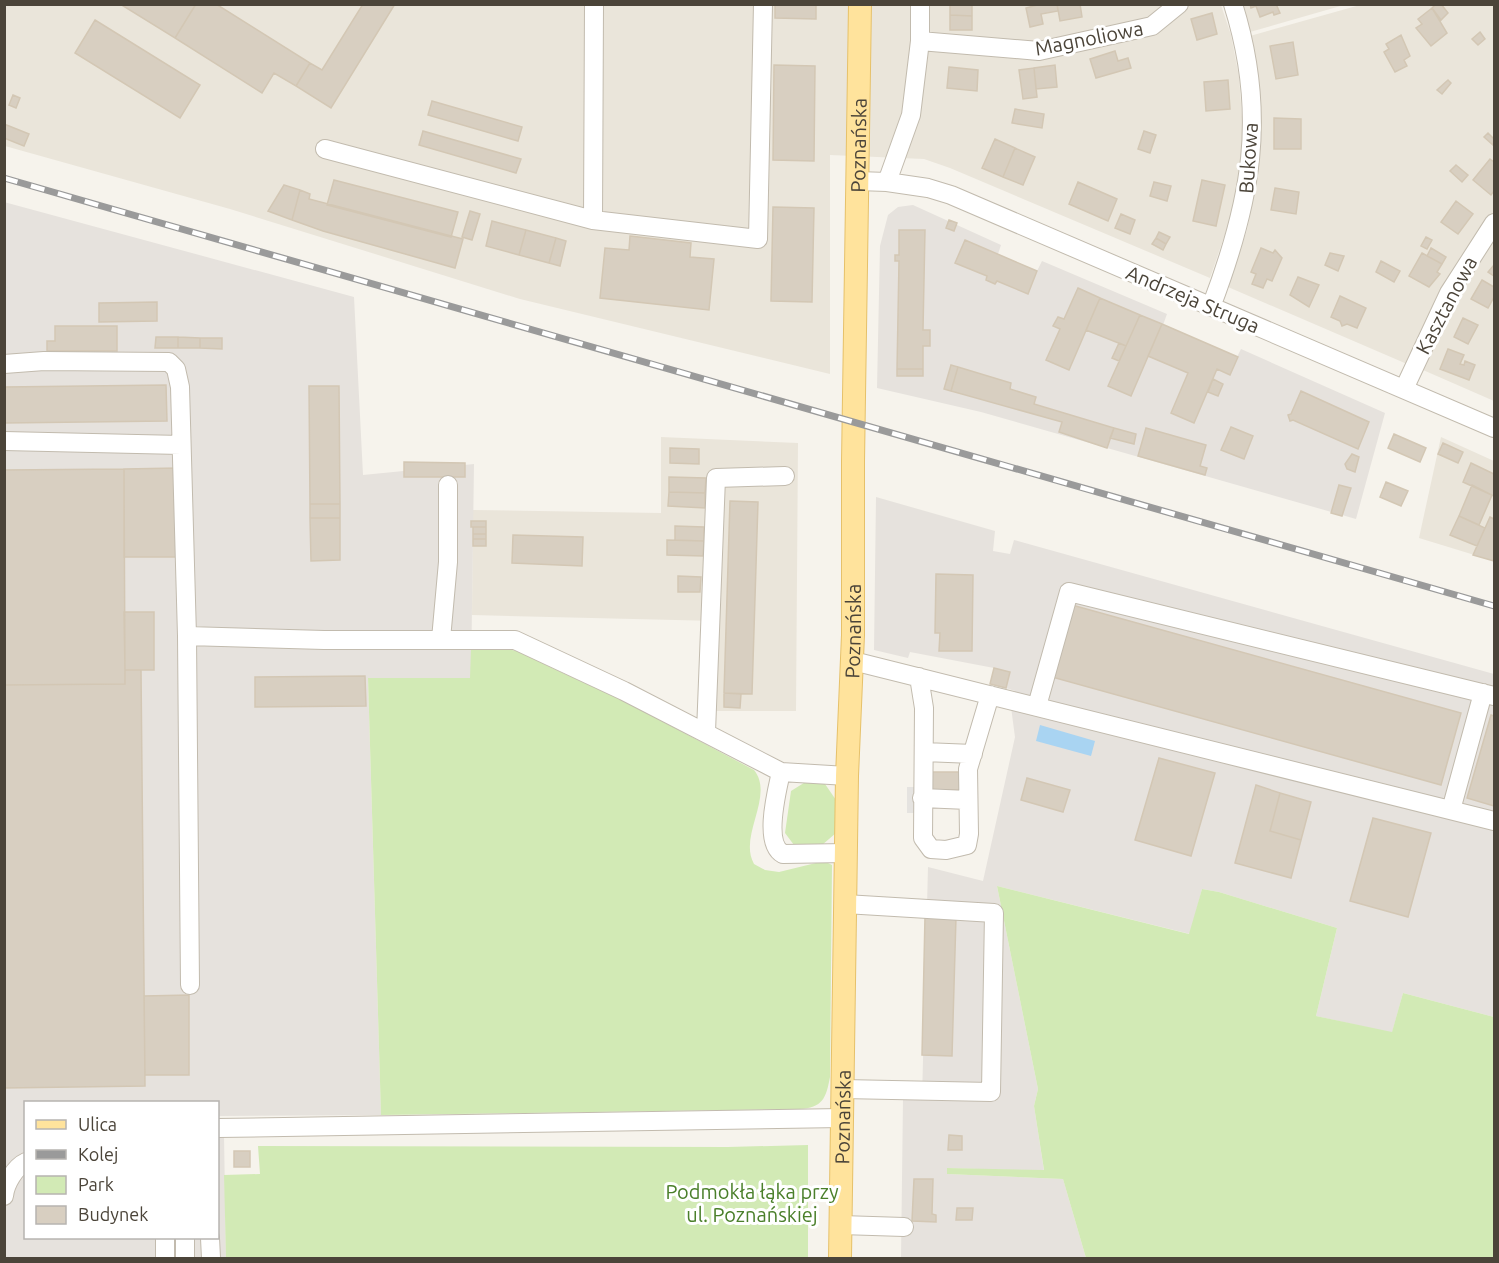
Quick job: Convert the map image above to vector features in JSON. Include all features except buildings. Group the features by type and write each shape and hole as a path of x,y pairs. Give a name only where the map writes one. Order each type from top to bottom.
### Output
{"main road":[{"name":"Poznańska","path":"840,1258 847,776 853,661 852,483 860,4"}],"street":[{"path":"593,220 594,4"},
{"path":"325,149 593,220 758,239 763,4"},
{"path":"887,182 911,115 920,40 920,4"},
{"name":"Magnoliowa","path":"920,40 1039,51 1152,26 1179,4"},
{"name":"Bukowa","path":"1211,307 1241,220 1252,155 1248,72 1233,4"},
{"name":"Andrzeja Struga","path":"858,181 887,182 928,188 951,195 1494,428"},
{"name":"Kasztanowa","path":"1404,389 1449,293 1494,223"},
{"path":"4,364 44,361 169,362 176,369 180,387 187,636 190,986"},
{"path":"4,441 182,445"},
{"path":"706,732 716,478 785,476"},
{"path":"441,639 448,562 448,484"},
{"path":"1037,706 1069,592 1489,694 1451,810"},
{"path":"187,636 324,640 515,640 624,691 781,772 847,776"},
{"path":"853,661 1494,820"},
{"path":"919,677 924,708 922,798 924,843 931,849 946,850 967,845 968,769 990,695"},
{"path":"924,752 973,754"},
{"path":"781,772 772,831 779,853 846,853"},
{"path":"922,798 968,800"},
{"path":"843,1089 991,1092 994,937 994,913 846,904"},
{"path":"219,1128 842,1118"},
{"path":"4,1196 4,1189 19,1165 24,1163"},
{"path":"841,1226 904,1227"},
{"path":"165,1239 165,1258"},
{"path":"185,1239 185,1258"},
{"path":"210,1239 211,1258"}],"shaded area":[{"path":"1242,4 1344,5 1250,32"},
{"path":"4,5 1221,5 1231,35 1239,77 1243,130 1242,163 1235,205 1210,278 924,159 830,155 830,374 520,299 230,209 5,146"},
{"path":"1360,5 1494,5 1494,211 1464,254 1407,364 1228,287 1247,230 1259,164 1260,138 1250,36"},
{"path":"4,202 354,297 363,475 474,464 471,678 368,679 381,1115 219,1116 219,1101 24,1101 24,1239 219,1239 219,1135 224,1135 226,1258 5,1258"},
{"path":"913,205 1001,245 998,254 1037,271 1042,261 1167,314 1163,325 1237,357 1241,349 1385,413 1356,519 981,412 877,388 880,246 888,215 898,207"},
{"path":"1494,238 1494,401 1423,370 1467,282"},
{"path":"661,437 798,443 796,711 714,711 717,621 472,615 473,510 661,513"},
{"path":"1441,437 1494,461 1494,561 1419,538"},
{"path":"876,497 995,531 993,551 1010,554 1014,540 1494,674 1494,1017 1403,993 1392,1033 1316,1016 1337,928 1219,892 1202,889 1190,934 997,886 1038,1089 1034,1106 1044,1171 948,1168 947,1174 1063,1179 1086,1258 901,1258 903,1099 922,1099 928,867 983,881 1015,737 1011,707 1015,691 1006,688 994,668 910,652 908,658 874,650"},
{"path":"907,787 923,787 922,813 907,813"}],"green space":[{"path":"471,648 501,648 523,652 624,701 754,770 761,792 750,841 750,853 754,864 765,870 779,872 824,861 832,865 830,1077 825,1096 818,1104 799,1109 381,1115 368,678 470,678"},
{"path":"807,781 825,784 836,800 836,833 822,845 794,845 785,833 791,791"},
{"path":"997,886 1189,934 1202,889 1219,892 1337,928 1316,1016 1392,1032 1403,993 1494,1017 1494,1258 1086,1258 1063,1179 947,1174 947,1168 1044,1170 1034,1106 1038,1089"},
{"name":"Podmokła łąka przy ul. Poznańskiej","path":"808,1145 808,1258 226,1258 224,1175 260,1174 258,1146 728,1147"}],"water":[{"path":"1040,725 1095,741 1091,756 1036,741"}],"railway":[{"path":"4,178 1494,606"}]}
